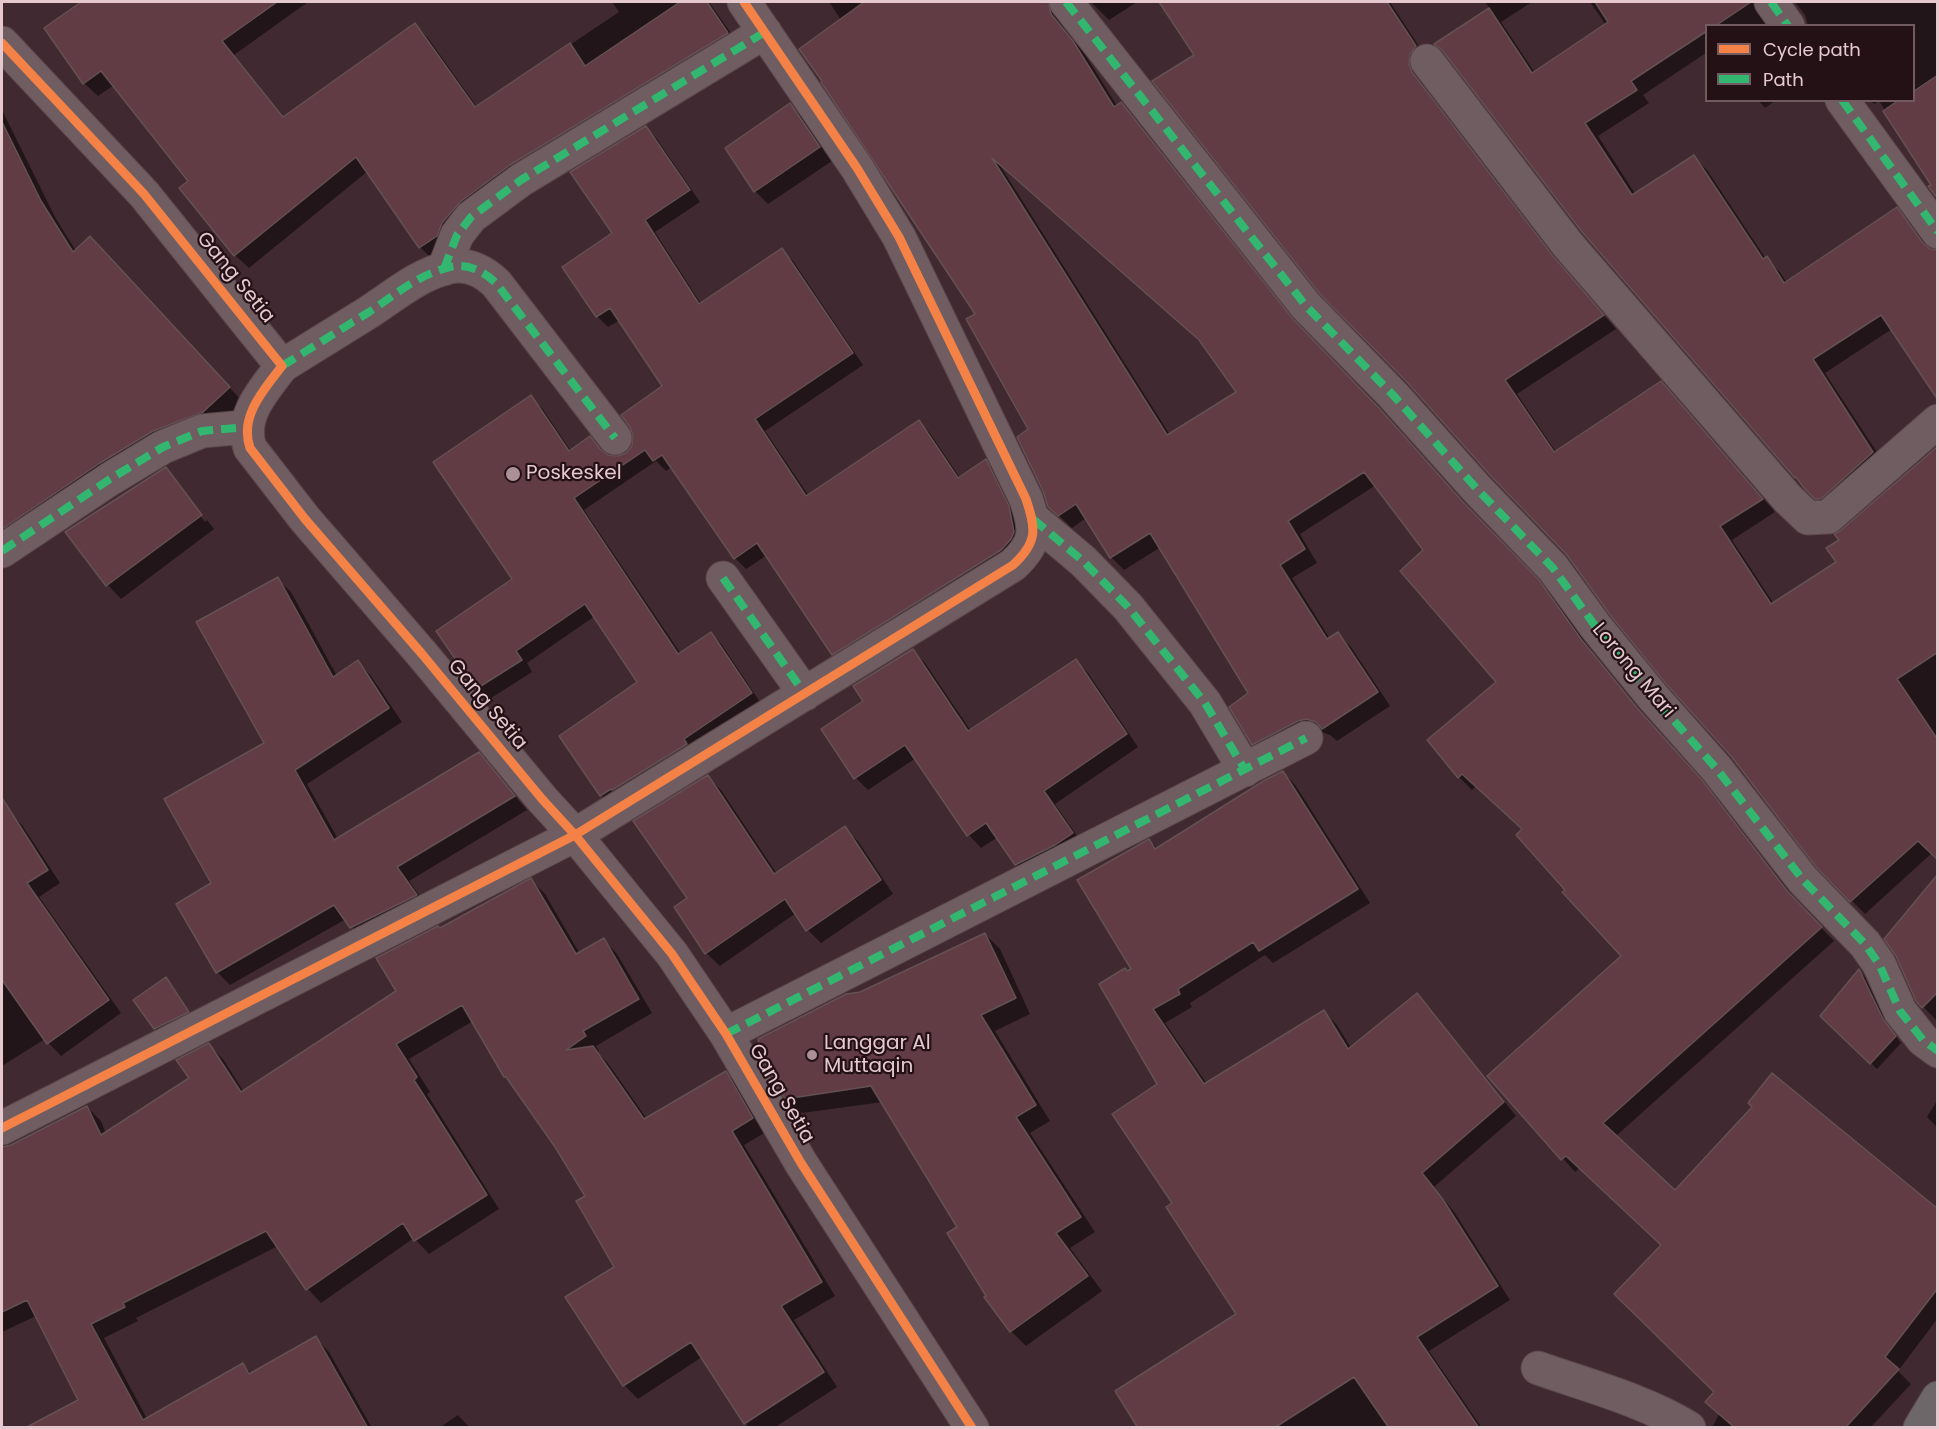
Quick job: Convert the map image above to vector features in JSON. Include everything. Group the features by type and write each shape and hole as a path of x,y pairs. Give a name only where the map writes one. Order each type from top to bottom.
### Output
{"main road":[{"path":"1920,1428 1938,1398"}],"street":[{"path":"2,1128 575,835 1013,565 1025,554 1032,540 1033,519 1026,499 899,237 857,168 744,2"},
{"name":"Lorong Mari","path":"1065,2 1306,306 1393,394 1477,489 1552,568 1596,627 1653,697 1716,768 1803,880 1865,944 1879,964 1900,1011 1923,1040 1938,1051"},
{"path":"1770,2 1786,24"},
{"path":"444,269 457,235 471,217 521,180 765,32"},
{"name":"Gang Setia","path":"2,43 144,194 282,366"},
{"path":"1427,61 1568,245 1788,499 1808,518 1828,517 1938,421"},
{"path":"1843,102 1938,232"},
{"path":"2,551 110,479 163,447 202,432 246,427 251,411 282,366 407,285 451,267 475,268 496,283 615,438"},
{"name":"Gang Setia","path":"246,427 246,438 250,448 299,511 575,835 672,954 726,1034 801,1163 972,1428"},
{"path":"1033,519 1083,561 1128,607 1205,703 1245,770"},
{"path":"723,578 805,694"},
{"path":"726,1034 1306,738"},
{"path":"1538,1368 1623,1397 1689,1428"}],"building":[{"path":"81,2 277,2 222,41 283,117 415,23 475,107 570,43 585,66 680,2 707,2 728,33 510,165 460,202 442,223 437,236 419,248 356,157 234,256 179,188 188,181 101,71 83,84 44,28"},
{"path":"864,2 1048,2 1051,14 1073,41 1114,107 1121,102 1293,319 1379,408 1463,502 1539,580 1581,639 1638,709 1702,780 1788,892 1822,927 1603,1123 1675,1190 1752,1107 1748,1103 1772,1073 1938,1209 1938,1288 1885,1357 1899,1369 1845,1428 1735,1428 1705,1402 1714,1392 1614,1294 1661,1245 1566,1156 1561,1160 1487,1076 1621,956 1562,892 1565,890 1516,835 1522,829 1462,774 1458,778 1427,740 1496,682 1400,571 1423,550 1364,472 1288,521 1305,549 1280,565 1327,639 1338,632 1378,692 1322,729 1316,722 1306,719 1252,745 1229,707 1248,693 1150,533 1110,558 1076,504 1058,516 1048,507 1043,491 1017,437 1028,429 966,319 975,314 799,49","holes":["992,158 1199,340 1236,392 1167,435"]},
{"path":"1159,2 1387,2 1416,46 1410,54 1409,64 1412,72 1553,256 1604,315 1505,380 1554,452 1661,381 1763,499 1720,526 1771,604 1836,562 1826,548 1839,540 1834,534 1938,446 1938,652 1897,679 1938,740 1938,860 1918,841 1850,902 1817,868 1731,756 1667,685 1611,616 1567,555 1491,476 1407,382 1320,294 1152,81 1194,55"},
{"path":"1595,2 1751,2 1718,24 1705,24 1705,32 1631,81 1637,90 1585,123 1632,195 1694,155 1763,259 1767,256 1784,283 1897,207 1923,243 1930,249 1938,250 1938,400 1881,315 1813,359 1873,452 1821,499 1815,499 1795,478 1583,233 1442,50 1434,44 1489,8 1532,73 1608,22"},
{"path":"1938,75 1938,199 1883,111 1896,102 1915,102 1915,90"},
{"path":"790,103 820,147 754,192 725,148"},
{"path":"2,122 41,201 73,252 90,236 230,387 203,412 153,431 100,463 2,529"},
{"path":"646,126 690,190 645,220 699,304 782,248 853,353 755,419 806,496 919,420 958,478 986,459 1009,506 1014,532 1001,550 832,655 757,543 734,559 662,455 653,461 645,450 574,498 678,654 711,632 752,693 684,739 687,744 600,796 559,736 637,682 585,604 516,651 522,660 476,689 436,631 512,579 433,462 531,395 569,451 590,436 608,455 618,456 626,453 632,446 633,435 621,415 662,386 610,308 596,317 562,267 612,233 570,172"},
{"path":"166,467 202,515 106,586 65,532"},
{"path":"278,577 333,677 358,660 389,708 295,770 334,840 479,752 515,796 397,867 417,895 350,928 334,905 216,973 176,904 211,883 164,799 264,743 196,622"},
{"path":"913,649 968,731 1076,659 1127,734 1044,791 1073,833 1055,845 1015,865 986,823 967,836 905,745 854,779 821,729 863,701 853,686"},
{"path":"1283,771 1358,889 1259,951 1253,942 1178,989 1180,994 1153,1009 1204,1084 1324,1010 1348,1049 1417,993 1504,1102 1422,1173 1442,1198 1498,1286 1417,1337 1479,1428 1389,1428 1354,1377 1274,1428 1138,1428 1115,1391 1236,1314 1166,1207 1172,1203 1112,1114 1157,1084 1099,984 1125,968 1127,971 1131,969 1077,880 1149,839 1155,849"},
{"path":"708,775 774,874 845,826 881,880 806,931 785,899 705,954 674,907 687,898 633,821"},
{"path":"2,798 48,870 27,883 109,1000 47,1044 2,980"},
{"path":"1938,874 1938,992 1922,1008 1916,1001 1896,956 1884,939"},
{"path":"531,878 576,954 604,938 639,999 583,1031 586,1036 566,1050 593,1046 644,1119 726,1071 753,1118 732,1131 822,1282 781,1306 824,1372 744,1424 691,1342 623,1386 565,1297 614,1267 576,1201 585,1196 555,1147 504,1077 462,1005 396,1044 417,1077 414,1080 487,1195 414,1241 403,1223 306,1290 266,1231 123,1303 125,1307 91,1324 143,1420 243,1363 249,1374 316,1336 368,1428 25,1428 78,1400 27,1300 2,1312 2,1147 11,1145 87,1106 101,1135 189,1078 176,1060 209,1043 241,1092 396,991 376,958 438,926 440,928"},
{"path":"985,933 1016,998 981,1015 1036,1105 1016,1117 1081,1217 1056,1233 1088,1276 1010,1332 984,1297 986,1296 947,1233 957,1227 871,1086 785,1099 758,1051 760,1050 758,1039 846,994 860,992"},
{"path":"1859,969 1883,1019 1896,1036 1870,1064 1820,1016"},
{"path":"166,977 189,1012 154,1029 133,1000"}],"marked path":[{"path":"1066,2 1306,306 1393,395 1477,489 1553,568 1596,627 1653,697 1716,768 1803,880 1865,944 1879,964 1900,1011 1923,1040 1938,1051"},
{"path":"1771,2 1787,24"},
{"path":"444,269 457,235 471,217 521,180 765,32"},
{"path":"1843,102 1938,232"},
{"path":"282,366 418,280 450,267 469,267 496,283 615,438"},
{"path":"2,551 110,479 163,447 202,431 246,427"},
{"path":"1033,519 1083,561 1128,607 1205,703 1245,770"},
{"path":"723,578 805,694"},
{"path":"726,1034 1306,738"}],"cycle path":[{"path":"2,1128 575,835 1013,565 1027,549 1033,535 1033,527 1026,499 899,237 857,168 744,2"},
{"path":"2,43 144,194 282,366 261,394 251,414 247,436 250,448 305,519 575,835 672,954 726,1034 801,1163 972,1428"}],"place":[{"name":"Poskeskel","path":"513,474"},
{"name":"Langgar Al Muttaqin","path":"812,1055"}]}
